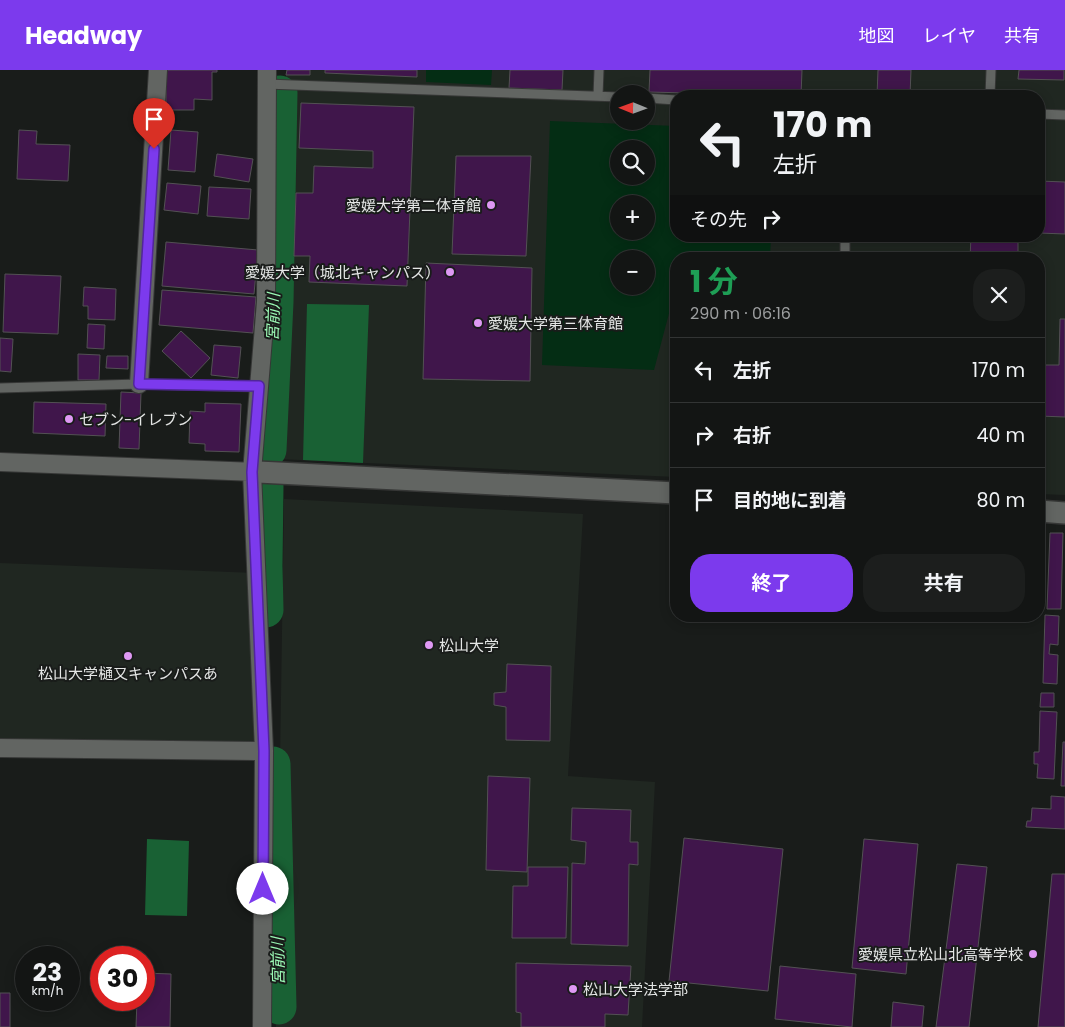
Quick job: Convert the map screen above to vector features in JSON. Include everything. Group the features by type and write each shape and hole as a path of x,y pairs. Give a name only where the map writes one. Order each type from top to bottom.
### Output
{"street":[{"path":"139,384 158,70"},
{"path":"262,1027 264,751 259,386 266,302 266,77"},
{"path":"0,462 260,472 670,493"},
{"path":"1045,511 1065,512"},
{"path":"0,748 264,751"}],"lane":[{"path":"598,96 600,70"},
{"path":"990,90 991,70"},
{"path":"266,77 295,85 610,97"},
{"path":"655,99 670,100"},
{"path":"1045,114 1065,115"},
{"path":"0,388 139,384 259,386"}],"shaded area":[{"name":"愛媛大学（城北キャンパス）","path":"286,70 1065,70 1065,495 1045,494 1045,252 670,252 670,477 278,459"},
{"path":"426,70 492,70 491,85 426,82"},
{"path":"550,121 610,123 610,130 655,130 655,125 670,126 670,242 771,242 770,252 670,252 670,310 654,370 542,365"},
{"path":"307,304 369,305 363,463 303,460"},
{"name":"松山大学","path":"284,499 583,514 568,776 655,782 642,1027 276,1027"},
{"name":"松山大学樋又キャンパスあ","path":"0,563 259,573 253,749 0,740"},
{"path":"147,839 189,841 187,916 145,915"}],"building":[{"path":"166,70 217,70 217,72 212,72 212,100 194,99 194,110 166,110"},
{"path":"287,70 310,70 310,75 286,75"},
{"path":"325,70 417,70 417,77 325,73"},
{"path":"510,70 563,70 562,90 509,88"},
{"path":"650,70 802,70 801,90 670,90 670,93 655,92 655,85 649,85"},
{"path":"878,70 911,70 910,90 877,90"},
{"path":"1019,70 1064,70 1064,80 1018,79"},
{"path":"301,103 414,107 407,286 309,282 310,256 294,256 296,193 313,193 314,166 373,168 373,151 299,148"},
{"path":"19,130 37,131 36,144 70,145 68,181 17,179"},
{"path":"171,130 198,132 195,172 168,170"},
{"path":"217,154 253,159 249,182 214,176"},
{"name":"愛媛大学第二体育館","path":"456,156 531,156 526,256 452,254"},
{"path":"1045,181 1065,182 1065,234 1045,233"},
{"path":"167,183 201,186 198,214 164,210"},
{"path":"209,187 251,189 249,219 207,216"},
{"path":"166,242 258,250 254,294 162,286"},
{"path":"971,242 1018,242 1018,252 970,252"},
{"name":"愛媛大学第三体育館","path":"426,263 532,268 530,381 423,379"},
{"path":"5,274 61,276 58,334 3,332"},
{"path":"84,287 116,289 115,320 88,319 88,306 83,306"},
{"path":"162,290 256,297 253,333 159,325"},
{"path":"1060,319 1065,319 1065,417 1045,416 1045,365 1059,365"},
{"path":"88,324 105,325 104,349 87,348"},
{"path":"181,331 210,358 191,378 162,351"},
{"path":"0,338 13,339 11,372 0,371"},
{"path":"214,345 241,347 238,378 211,375"},
{"path":"78,354 100,355 99,380 78,380"},
{"path":"107,356 128,356 128,369 106,368"},
{"path":"121,392 141,393 139,449 119,448"},
{"name":"セブン-イレブン","path":"34,402 106,404 105,436 33,433"},
{"path":"205,403 241,404 239,452 205,451 205,444 189,443 190,411 205,412"},
{"path":"1050,533 1063,533 1061,609 1047,609"},
{"path":"1045,615 1059,616 1058,645 1050,644 1049,654 1058,655 1057,684 1043,683"},
{"path":"507,664 551,666 550,741 506,740 506,707 494,705 494,693 506,692"},
{"path":"1041,693 1054,693 1054,707 1040,707"},
{"path":"1040,711 1057,712 1054,779 1037,778 1038,764 1034,764 1034,752 1039,752"},
{"path":"1063,742 1065,742 1065,786 1061,786"},
{"path":"488,776 530,778 527,872 486,870"},
{"path":"1051,796 1065,797 1065,829 1026,827 1027,821 1031,821 1032,808 1051,809"},
{"path":"572,808 631,810 630,842 638,842 638,865 629,864 628,946 571,944 572,863 585,864 586,842 571,840"},
{"path":"684,838 783,849 768,991 669,981"},
{"path":"864,839 918,844 906,974 852,968"},
{"path":"957,864 987,867 969,1027 936,1027"},
{"path":"528,867 568,867 566,938 512,938 513,886 528,886"},
{"path":"1052,874 1065,874 1065,1027 1038,1027"},
{"name":"松山大学法学部","path":"516,963 631,966 628,1015 605,1014 605,1027 521,1027 521,1013 516,1012"},
{"path":"780,966 856,974 852,1027 775,1019"},
{"path":"155,973 171,974 170,1027 136,1027 137,1011 155,1011"},
{"path":"0,993 10,993 10,1027 0,1027"},
{"path":"893,1002 924,1006 922,1027 891,1027"}],"waterway":[{"name":"宮前川","path":"269,450 276,302 280,93"},
{"name":"宮前川","path":"266,486 266,610"},
{"name":"宮前川","path":"273,764 279,1007"}],"place":[{"name":"愛媛大学第二体育館","path":"491,205"},
{"name":"愛媛大学（城北キャンパス）","path":"450,272"},
{"name":"愛媛大学第三体育館","path":"478,323"},
{"name":"セブン-イレブン","path":"69,419"},
{"name":"松山大学","path":"429,645"},
{"name":"松山大学樋又キャンパスあ","path":"128,656"},
{"name":"愛媛県立松山北高等学校","path":"1033,954"},
{"name":"松山大学法学部","path":"573,989"}],"route":[{"path":"154,149 139,384 259,386 252,472 264,751 263,889"}]}
